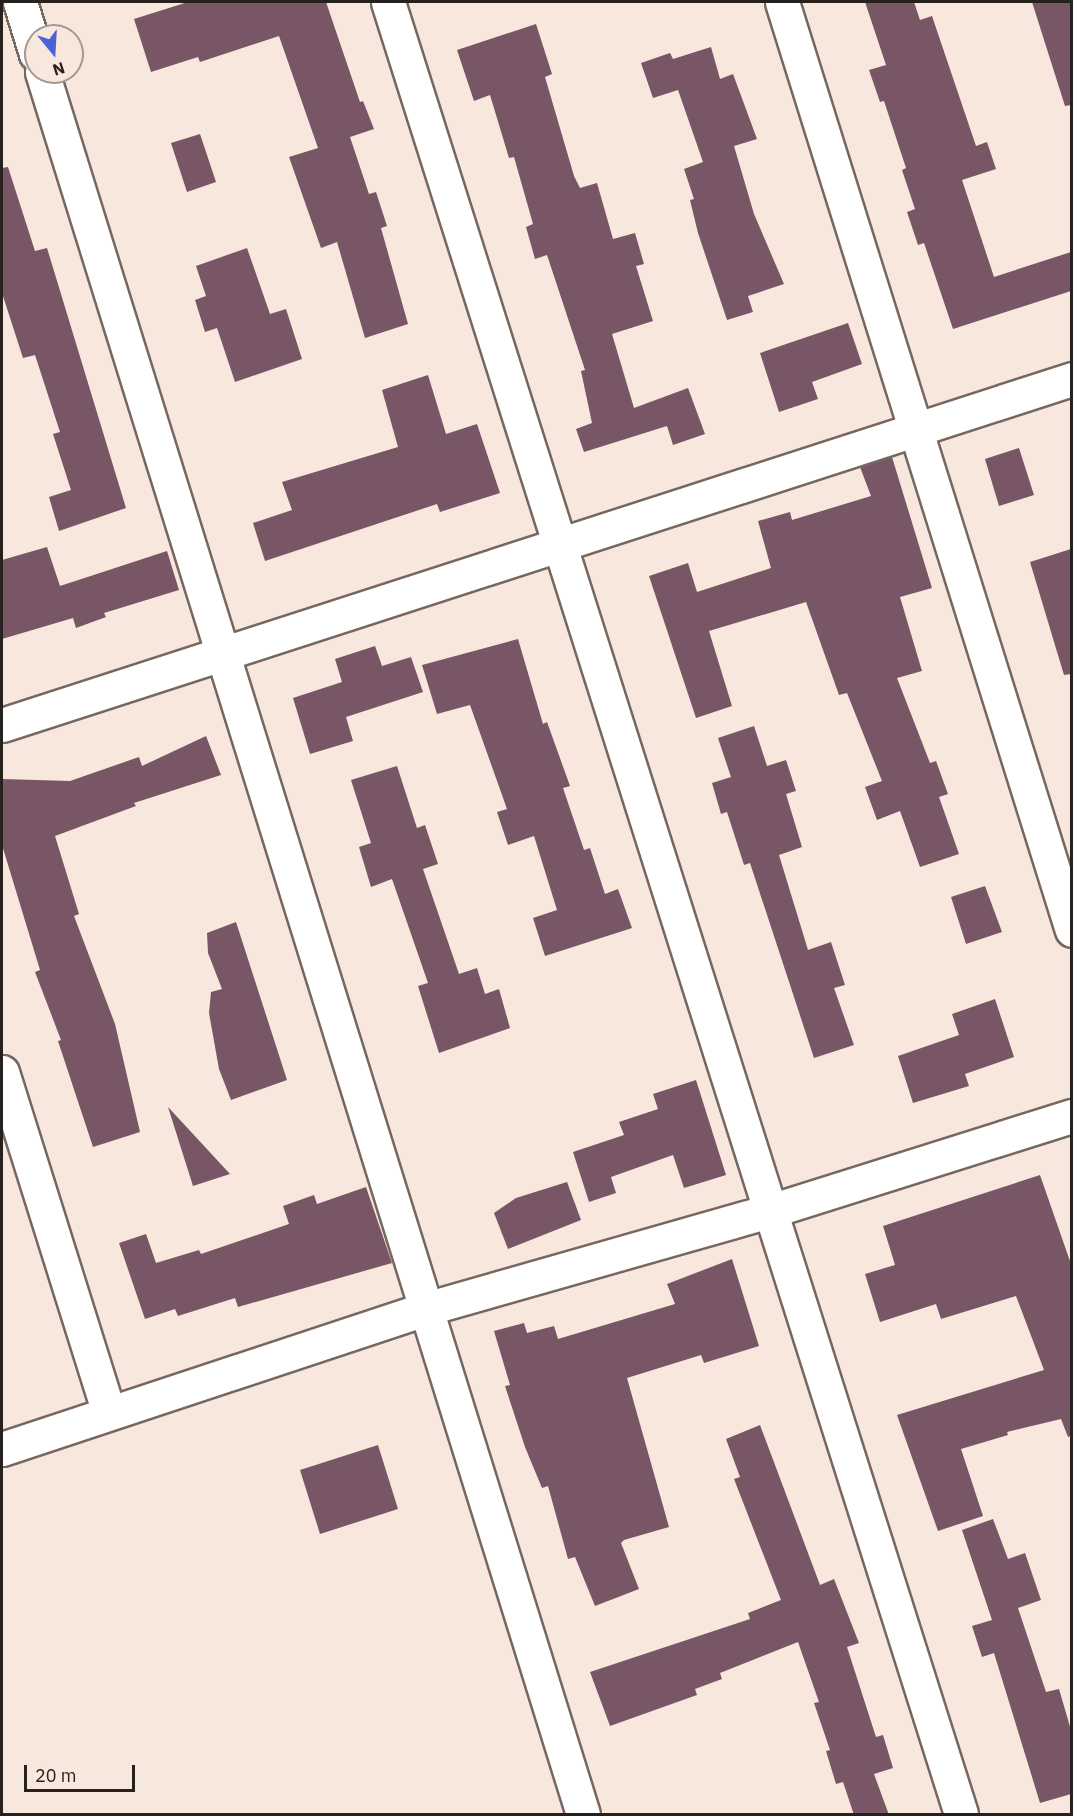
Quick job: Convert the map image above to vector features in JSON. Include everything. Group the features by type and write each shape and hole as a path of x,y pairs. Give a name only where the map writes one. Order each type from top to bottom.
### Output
{"street":[{"path":"20,2 27,24"},
{"path":"388,2 962,1815"},
{"path":"782,2 1071,930"},
{"path":"46,84 583,1815"},
{"path":"2,725 1071,379"},
{"path":"2,1072 109,1413"},
{"path":"2,1449 425,1309 770,1211 1071,1116"}],"building":[{"path":"188,2 326,2 360,102 363,101 374,129 350,137 369,194 376,192 387,226 381,228 408,324 365,338 337,242 321,248 289,157 318,148 279,36 200,62 198,57 151,72 134,19"},
{"path":"865,2 914,2 920,20 932,16 976,146 987,142 996,169 962,180 994,277 1071,252 1071,291 953,329 924,243 918,245 907,212 915,209 902,170 906,168 884,101 880,102 869,70 886,65"},
{"path":"1032,2 1071,2 1071,105 1065,106"},
{"path":"536,24 552,74 545,77 574,176 580,188 597,183 613,239 635,233 644,264 636,266 653,321 612,334 634,408 688,388 705,434 673,445 667,426 584,452 576,429 592,423 581,371 585,370 547,255 535,259 526,227 533,224 514,157 509,158 490,95 474,101 457,50"},
{"path":"711,47 720,79 733,74 757,139 734,146 754,214 784,284 748,296 753,312 727,320 698,233 690,200 694,199 684,169 703,162 678,90 653,98 641,63 670,53 673,59"},
{"path":"200,134 216,182 187,192 171,143"},
{"path":"8,167 35,251 47,248 126,508 59,531 49,497 71,490 53,434 60,432 35,355 23,358 2,293 2,168"},
{"path":"247,248 270,314 286,309 302,359 235,382 217,328 205,332 195,300 206,296 196,266"},
{"path":"848,323 862,364 812,382 818,399 779,412 760,353"},
{"path":"428,375 446,434 477,424 500,493 440,512 437,504 265,561 253,523 292,510 282,482 398,447 382,390"},
{"path":"1019,448 1034,495 999,506 985,459"},
{"path":"892,457 932,588 900,597 922,671 897,678 930,763 936,761 948,794 939,797 959,854 920,867 900,811 877,820 865,787 882,781 847,693 839,695 806,602 709,631 732,706 696,718 649,576 688,563 697,592 771,568 758,521 790,512 792,520 871,496 860,467"},
{"path":"47,547 60,586 167,551 179,590 104,613 106,617 76,628 73,618 2,639 2,560"},
{"path":"1071,549 1071,674 1064,675 1030,562"},
{"path":"518,639 543,724 547,722 570,786 563,788 584,850 590,848 605,894 618,889 632,928 545,956 533,918 557,910 534,836 508,845 497,812 507,809 470,705 437,714 422,665"},
{"path":"375,646 382,666 411,657 423,692 346,717 353,741 310,754 293,698 342,682 335,659"},
{"path":"754,726 767,766 786,760 796,791 786,794 802,847 779,855 808,950 831,942 845,985 834,988 854,1045 814,1058 750,863 744,865 727,812 721,814 712,783 731,777 718,738"},
{"path":"206,736 221,775 134,803 136,806 55,836 79,914 74,916 115,1024 140,1132 93,1147 58,1041 61,1040 35,972 40,970 2,845 2,779 70,781 139,757 142,766"},
{"path":"397,766 417,828 425,825 438,864 423,869 459,974 477,968 485,994 499,989 510,1028 439,1053 418,986 428,983 392,879 371,887 359,847 371,843 351,780"},
{"path":"985,886 1002,932 966,944 951,897"},
{"path":"236,922 287,1080 231,1100 219,1069 209,1013 211,992 222,989 208,953 207,933"},
{"path":"995,999 1014,1057 965,1074 969,1086 913,1103 898,1056 959,1035 952,1014"},
{"path":"696,1080 726,1175 684,1188 673,1155 611,1177 616,1193 589,1202 573,1152 624,1135 619,1122 658,1109 653,1094"},
{"path":"168,1107 230,1174 193,1186"},
{"path":"1040,1175 1071,1264 1071,1436 1068,1437 1061,1419 1007,1432 1008,1435 961,1449 983,1516 938,1531 897,1415 1044,1370 1016,1296 941,1319 936,1304 880,1322 865,1274 895,1265 883,1226"},
{"path":"567,1182 581,1220 508,1249 494,1213 516,1198"},
{"path":"366,1187 392,1263 238,1307 235,1298 178,1316 175,1309 145,1319 119,1243 146,1234 156,1263 199,1250 201,1254 289,1224 283,1206 314,1195 317,1204"},
{"path":"732,1259 759,1346 704,1363 701,1355 627,1378 669,1527 624,1540 621,1543 639,1589 595,1606 575,1557 568,1559 548,1486 542,1488 525,1447 505,1386 510,1385 494,1331 524,1323 527,1333 554,1326 558,1339 675,1304 667,1284"},
{"path":"760,1425 820,1585 834,1579 859,1643 847,1647 876,1737 883,1735 893,1768 874,1774 889,1815 854,1815 843,1782 836,1784 826,1751 830,1750 814,1703 819,1702 798,1642 720,1673 722,1679 695,1689 697,1695 610,1726 590,1672 750,1619 748,1613 781,1600 734,1479 740,1477 726,1439"},
{"path":"378,1445 398,1509 320,1534 300,1470"},
{"path":"993,1519 1008,1559 1025,1553 1041,1600 1018,1608 1046,1692 1059,1689 1071,1730 1071,1794 1040,1803 994,1653 982,1657 972,1626 992,1620 962,1530"}]}
